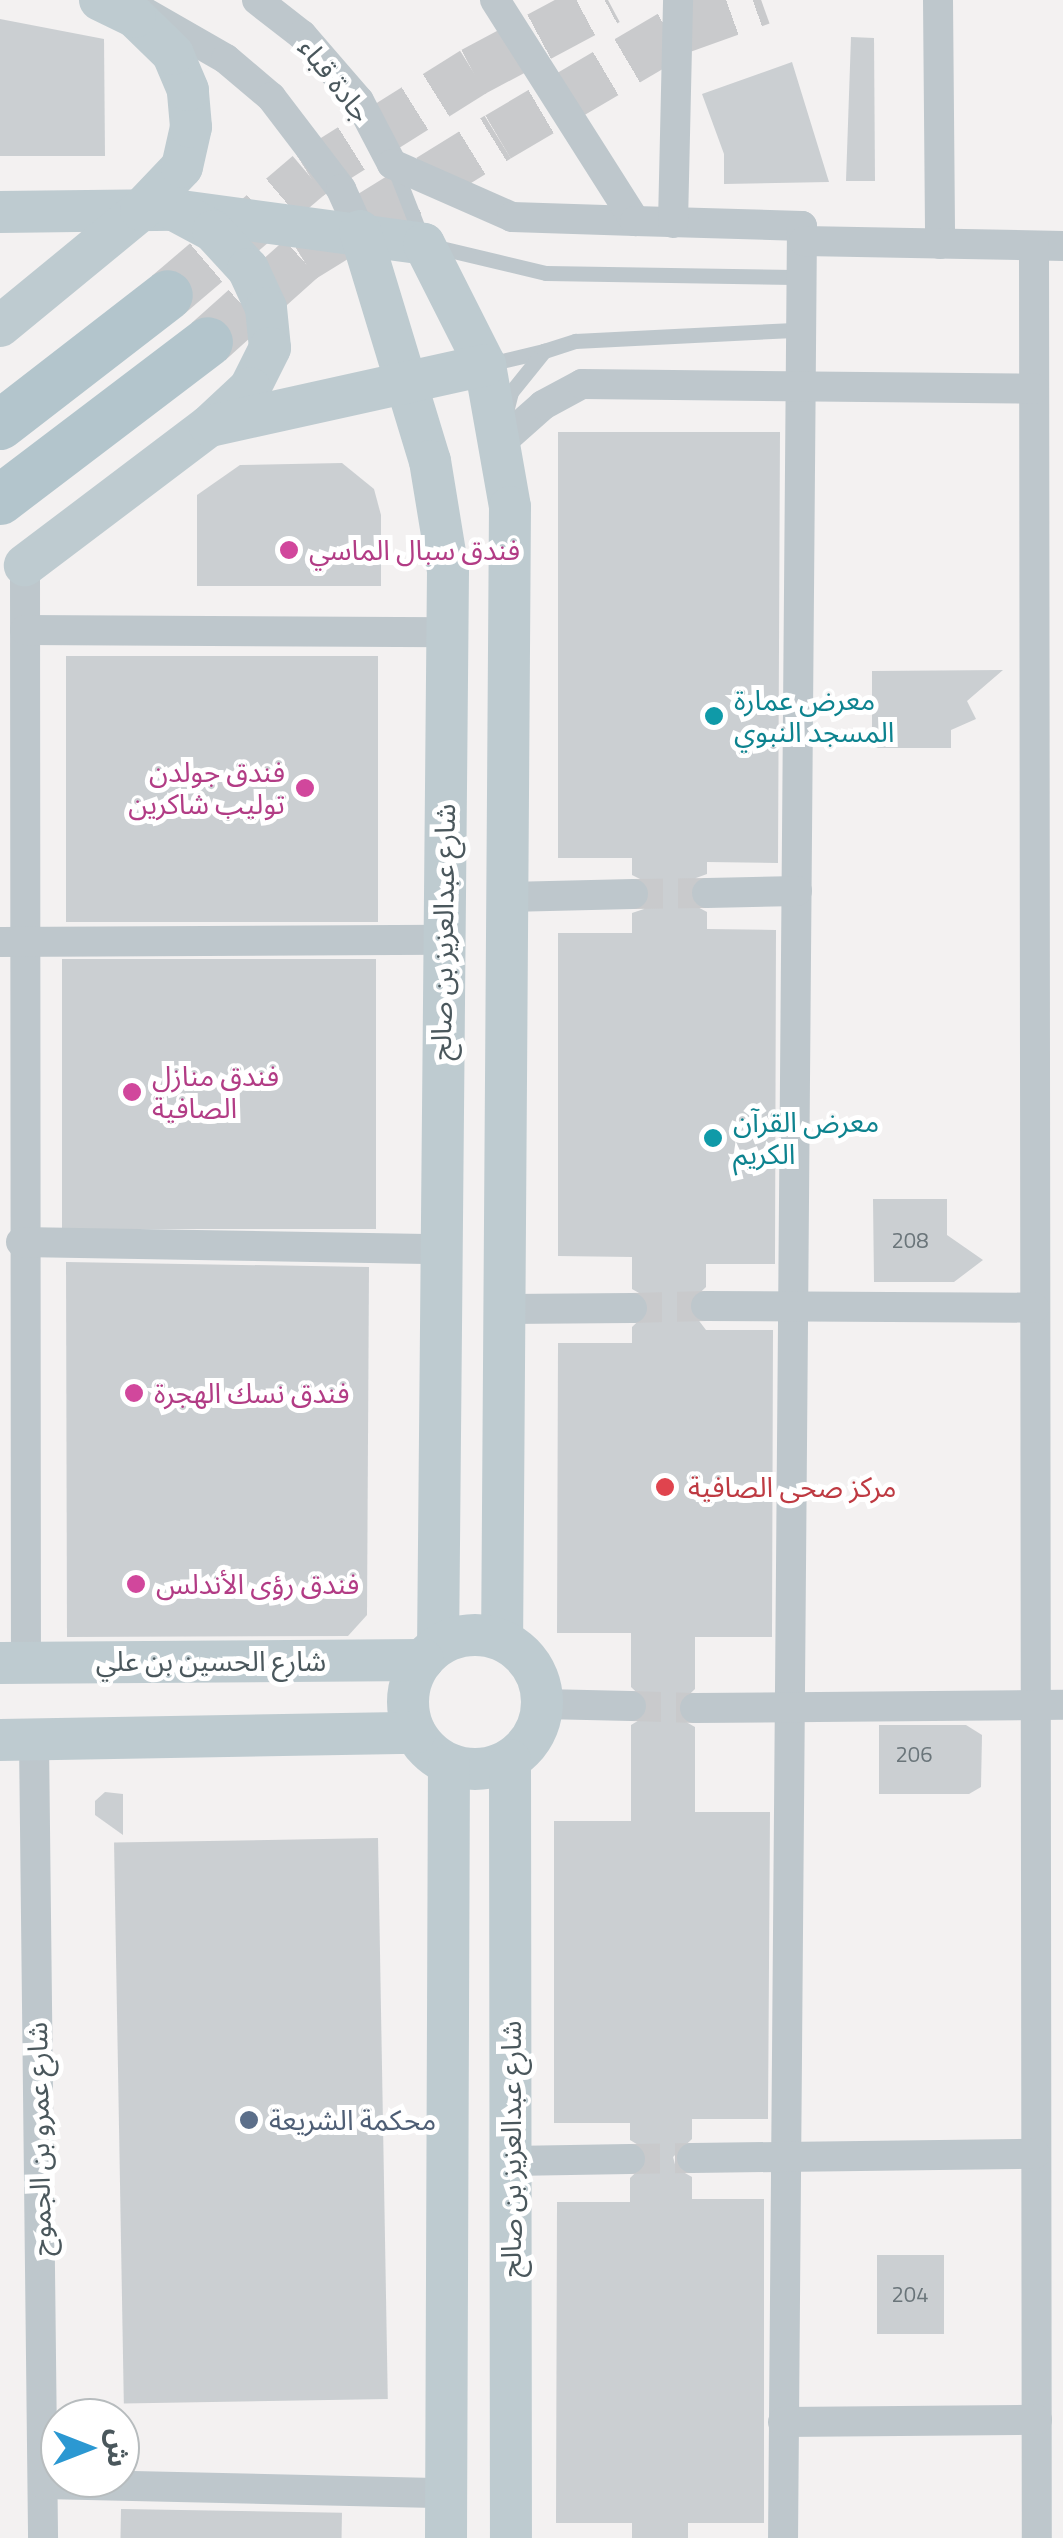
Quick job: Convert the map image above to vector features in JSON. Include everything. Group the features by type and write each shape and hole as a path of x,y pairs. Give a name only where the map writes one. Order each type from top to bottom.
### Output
{"main road":[{"path":"0,326 157,210 182,167 191,127 188,90 173,54 114,6"},
{"path":"25,564 210,426 250,388 270,348 266,308 248,268 213,231 157,210"},
{"path":"0,212 157,210 360,231 424,244 485,364 510,507 502,1640"},
{"name":"شارع عبدالعزيز بن صالح","path":"360,231 430,460 448,572 441,1248 430,1652 408,1703 415,1732"},
{"path":"0,425 168,295"},
{"path":"0,500 208,342"},
{"path":"210,426 485,364"},
{"path":"17,1740 415,1732 450,1764 470,1770 510,1760 532,1736 542,1704 532,1666 502,1640 481,1634 430,1652"},
{"name":"شارع الحسين بن علي","path":"13,1663 430,1652"},
{"name":"شارع عبدالعزيز بن صالح","path":"510,1760 511,2538"},
{"path":"446,2538 450,1764"}],"street":[{"name":"جادة قباء","path":"256,0 302,35 358,101 392,164"},
{"path":"495,0 635,221"},
{"path":"673,223 678,0"},
{"path":"938,0 940,244"},
{"path":"114,6 159,16 271,98 341,189 360,231"},
{"path":"392,164 512,217 802,226 783,2538"},
{"path":"804,242 1048,246 1034,389 1048,526 1034,1308 1048,1378 1048,1705 1035,2154 1050,2347 1036,2420 1037,2538"},
{"path":"498,444 543,404 582,384 1034,389"},
{"path":"13,1663 11,1288 21,1242 12,942 25,564"},
{"path":"25,630 446,632"},
{"path":"708,894 797,891"},
{"path":"507,897 634,894"},
{"path":"12,942 442,940"},
{"path":"21,1242 441,1248"},
{"path":"706,1306 1034,1308"},
{"path":"504,1309 632,1308"},
{"path":"542,1704 631,1706"},
{"path":"695,1708 1048,1705"},
{"name":"شارع عمرو بن الجموح","path":"17,1740 40,2398"},
{"path":"692,2158 1035,2154"},
{"path":"510,2161 630,2158"},
{"path":"783,2422 1036,2420"},
{"path":"140,2486 446,2494"},
{"name":"شارع عمرو بن الجموح","path":"43,2498 44,2538"}],"lane":[{"path":"392,164 424,244 546,273 794,276"},
{"path":"485,364 611,337 794,330"},
{"path":"498,444 511,392 544,351"}],"building":[{"path":"0,19 104,39 105,156 0,156"},
{"path":"851,37 874,38 875,181 846,181"},
{"path":"792,62 829,182 724,184 724,154 702,94"},
{"path":"558,432 780,432 778,863 707,862 707,874 696,878 688,892 692,904 707,912 707,929 776,930 775,1264 706,1264 706,1287 687,1305 706,1330 773,1330 772,1637 695,1637 695,1689 676,1707 679,1718 695,1727 695,1812 770,1812 768,2119 692,2119 692,2139 673,2157 676,2168 692,2177 692,2199 764,2199 764,2523 688,2523 688,2538 632,2538 632,2523 556,2523 557,2202 630,2202 630,2178 649,2160 645,2149 630,2140 630,2123 554,2123 554,1821 631,1821 631,1725 646,1716 650,1705 631,1687 631,1633 557,1633 558,1343 632,1343 632,1327 651,1309 648,1298 632,1289 632,1257 558,1256 558,933 632,933 632,913 644,909 652,895 648,883 632,875 632,858 558,858"},
{"name":"فندق سبال الماسي","path":"342,463 374,489 381,515 381,586 197,586 197,495 240,465"},
{"path":"66,656 378,656 378,922 66,922"},
{"path":"1003,670 967,701 976,719 951,730 951,748 872,748 872,671"},
{"path":"62,959 376,959 376,1229 62,1229"},
{"path":"873,1199 947,1199 947,1235 983,1260 954,1282 874,1282"},
{"path":"66,1262 369,1267 367,1615 348,1636 67,1637"},
{"path":"879,1725 966,1725 982,1735 981,1787 969,1794 879,1794"},
{"path":"105,1792 123,1794 123,1835 95,1815 95,1801"},
{"name":"محكمة الشريعة","path":"378,1838 388,2399 140,2403 140,2398 124,2398 114,1843"},
{"path":"877,2255 944,2255 944,2334 877,2334"},
{"path":"121,2509 342,2513 342,2538 120,2538"}],"tunnel":[{"path":"168,295 309,175 473,72 608,0"},
{"path":"208,342 302,258 683,28 761,0"},
{"path":"633,894 707,893"},
{"path":"632,1308 706,1306"},
{"path":"631,1706 695,1708"},
{"path":"630,2159 692,2158"}],"place":[{"name":"فندق سبال الماسي","path":"289,550"},
{"name":"معرض عمارة المسجد النبوي","path":"714,716"},
{"name":"فندق جولدن توليب شاكرين","path":"305,788"},
{"name":"فندق منازل الصافية","path":"132,1092"},
{"name":"معرض القرآن الكريم","path":"713,1138"},
{"name":"فندق نسك الهجرة","path":"134,1393"},
{"name":"مركز صحى الصافية","path":"665,1487"},
{"name":"فندق رؤى الأندلس","path":"136,1584"},
{"name":"محكمة الشريعة","path":"249,2120"}]}
